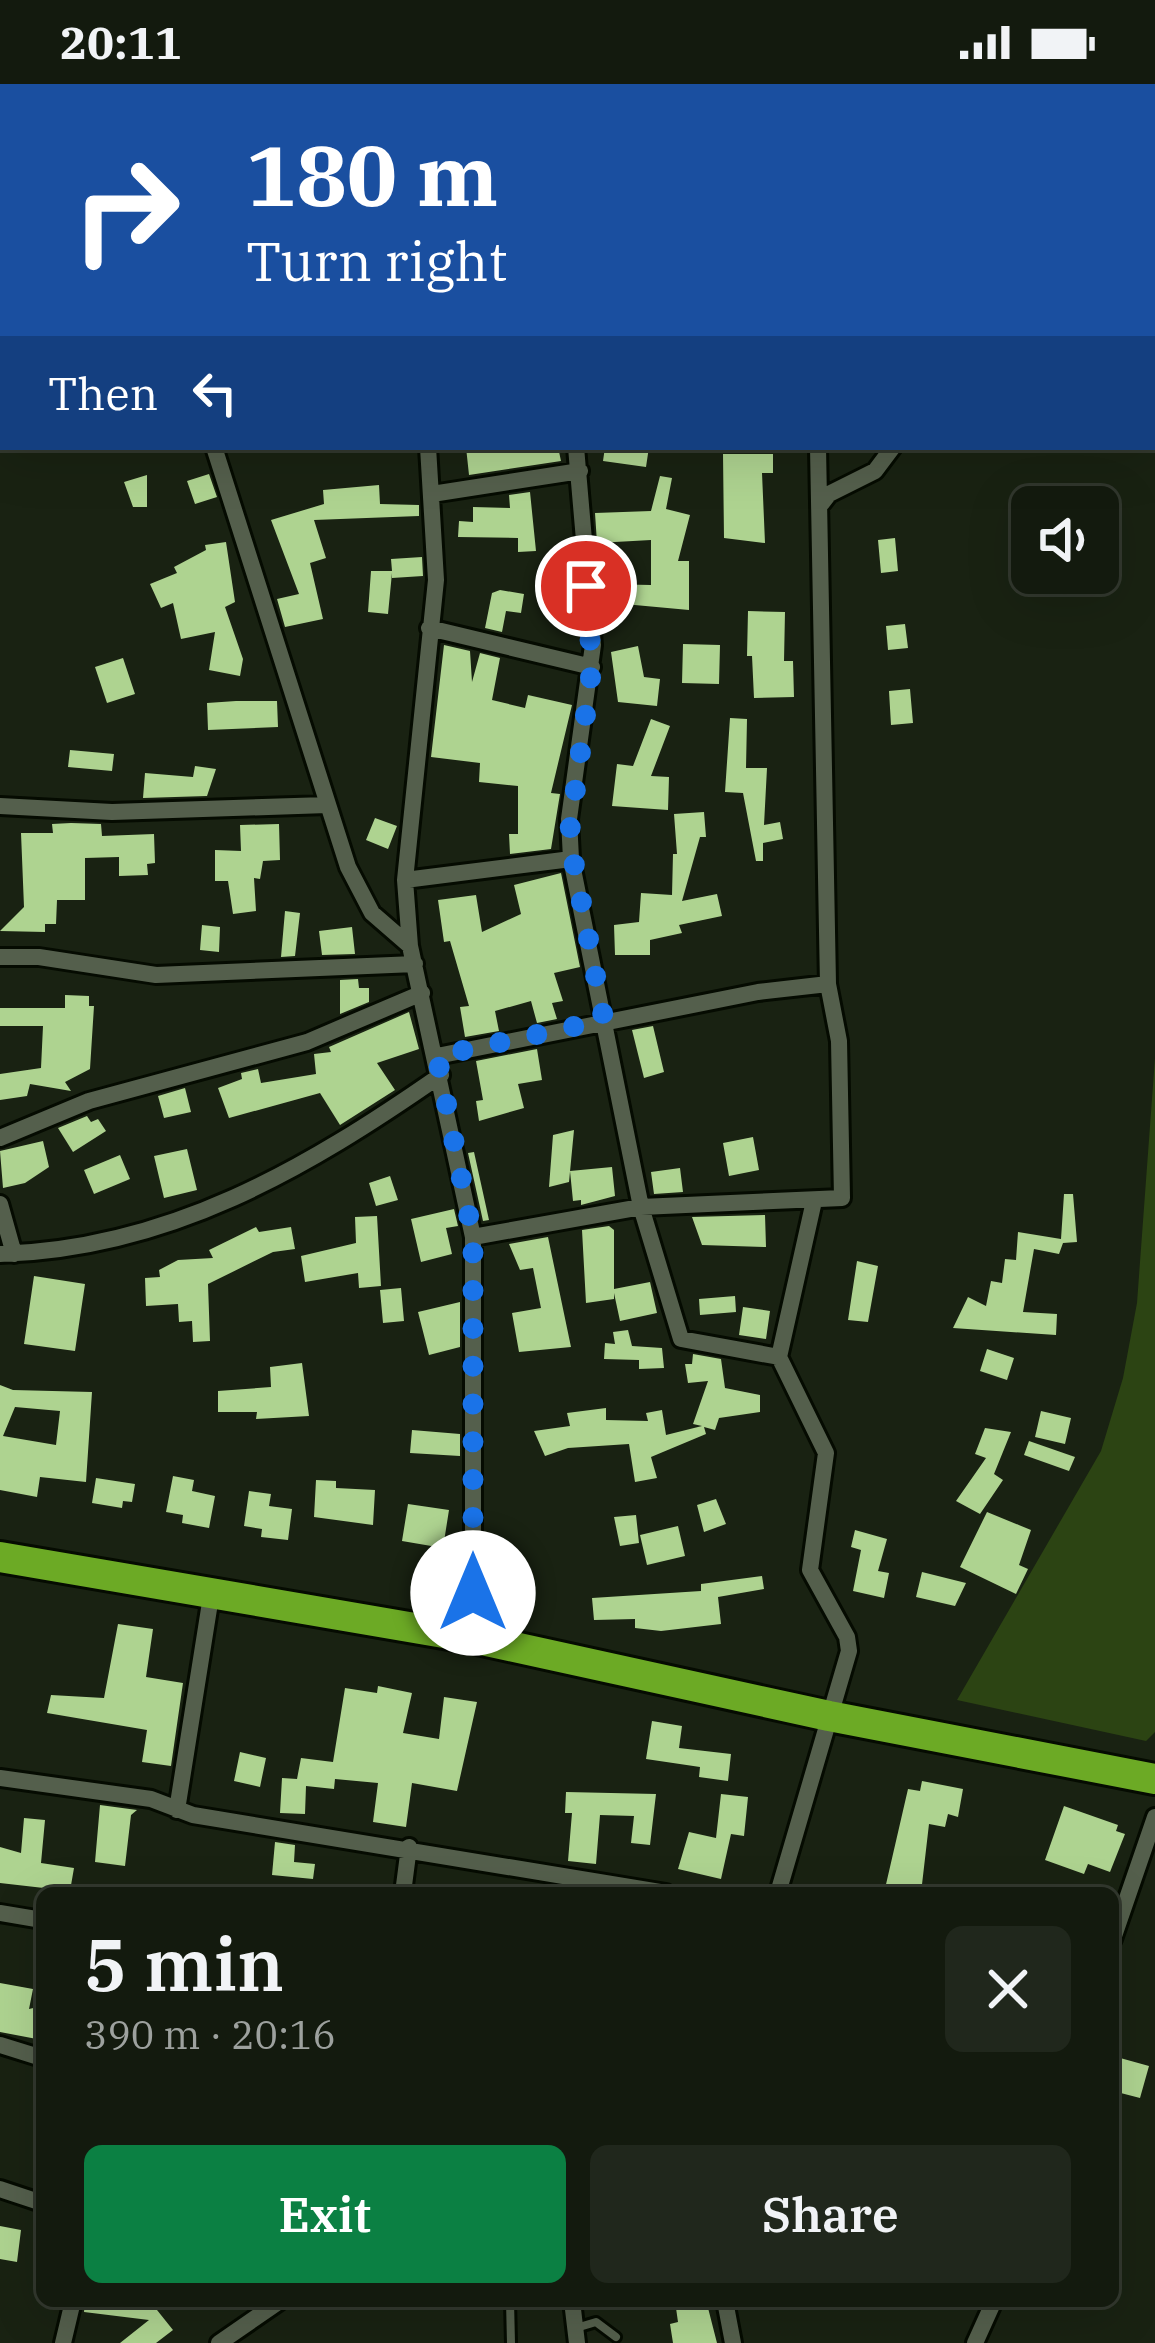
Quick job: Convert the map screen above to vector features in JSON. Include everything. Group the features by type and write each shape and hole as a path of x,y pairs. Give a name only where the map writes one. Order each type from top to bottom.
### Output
{"highway":[{"path":"1,1562 212,1590 473,1638 829,1716 1155,1779"}],"street":[{"path":"215,450 327,805 371,913 413,955"},
{"path":"428,450 436,580 416,816 405,880 413,955 473,1237 473,1638"},
{"path":"576,450 592,667 569,819 571,859 641,1207 682,1340 779,1357"},
{"path":"473,1237 641,1207 737,1198 842,1198 839,1041 828,984 818,450"},
{"path":"822,503 829,494 874,471 891,450"},
{"path":"432,494 580,471"},
{"path":"429,628 592,667"},
{"path":"0,806 112,812 327,805"},
{"path":"405,880 571,859"},
{"path":"0,957 39,957 156,975 413,955"},
{"path":"0,1204 7,1254 142,1234 209,1211 333,1149 439,1065 604,1020 828,984"},
{"path":"0,1138 89,1101 307,1042 422,993"},
{"path":"779,1887 849,1651 847,1636 810,1570 826,1453 779,1357 814,1201"},
{"path":"177,1810 212,1590"},
{"path":"0,1778 151,1799 177,1810 632,1887"},
{"path":"1119,1922 1155,1817"},
{"path":"404,1887 409,1847"},
{"path":"0,1913 36,1919"},
{"path":"0,2044 36,2056"},
{"path":"0,2189 36,2201"},
{"path":"63,2343 72,2307"},
{"path":"219,2343 271,2307"},
{"path":"726,2307 733,2343"},
{"path":"975,2343 991,2307"}],"lane":[{"path":"510,2307 511,2343"},
{"path":"576,2336 596,2322 616,2337"}],"green space":[{"path":"1155,1058 1155,1732 1146,1741 957,1700 1101,1451 1123,1378 1137,1303"}],"building":[{"path":"466,450 559,450 561,461 469,475"},
{"path":"605,450 649,450 646,467 603,461"},
{"path":"723,454 773,454 773,473 762,473 765,543 724,538"},
{"path":"209,474 217,497 195,504 187,481"},
{"path":"147,475 147,507 133,507 124,482"},
{"path":"660,476 672,478 666,509 690,515 678,561 689,561 689,610 602,602 601,584 651,585 651,540 597,543 595,513 651,511"},
{"path":"379,485 380,504 419,505 419,516 314,520 326,558 310,563 323,619 285,627 277,599 299,594 271,520 324,504 323,490"},
{"path":"530,492 536,551 518,552 518,538 458,537 459,521 473,522 473,507 510,508 509,495"},
{"path":"895,538 898,571 881,573 878,540"},
{"path":"226,542 235,602 225,607 243,659 240,676 209,670 215,632 181,639 173,603 161,608 150,584 177,573 174,567 206,550 205,545"},
{"path":"422,557 423,576 392,578 392,573 388,614 368,612 371,571 392,571 391,559"},
{"path":"492,593 524,594 521,613 506,611 502,632 485,628"},
{"path":"748,611 785,612 784,661 793,661 794,697 754,698 752,656 747,656"},
{"path":"905,624 908,648 888,650 886,626"},
{"path":"683,644 720,645 719,684 682,683"},
{"path":"444,645 470,651 472,682 480,653 500,658 492,700 525,708 528,695 572,705 551,793 560,794 551,849 510,854 509,834 518,834 518,786 479,782 480,763 431,757"},
{"path":"638,646 644,677 660,679 657,706 618,702 611,652"},
{"path":"123,658 135,694 107,703 95,667"},
{"path":"910,689 913,723 891,725 889,691"},
{"path":"277,701 278,727 208,730 207,703"},
{"path":"730,718 747,719 746,768 767,768 764,825 780,822 783,839 763,843 763,861 756,861 743,793 725,792"},
{"path":"651,719 670,726 651,776 669,777 668,810 612,806 617,764 633,766"},
{"path":"70,750 114,754 112,771 68,767"},
{"path":"195,766 216,769 207,796 143,798 145,773 193,777"},
{"path":"704,812 706,837 700,837 682,901 717,894 722,916 679,925 682,933 650,940 650,955 615,955 614,925 639,922 641,893 672,895 673,854 677,854 674,814"},
{"path":"375,818 397,826 388,849 366,840"},
{"path":"52,824 101,824 102,836 154,834 155,863 147,864 148,875 119,876 119,857 85,858 85,900 57,900 56,924 45,924 45,932 0,931 24,907 21,833 53,833"},
{"path":"279,824 280,860 263,861 260,879 254,878 256,911 233,914 228,881 215,881 215,850 241,851 240,825"},
{"path":"561,873 580,967 554,973 563,1001 552,1003 557,1019 537,1023 531,1001 495,1011 499,1031 465,1037 460,1007 469,1006 450,941 444,942 438,900 476,895 482,932 521,914 514,885"},
{"path":"285,911 300,913 295,956 281,957"},
{"path":"202,925 220,927 219,952 200,950"},
{"path":"352,927 355,954 322,955 319,931"},
{"path":"358,979 359,988 369,988 369,1002 340,1014 340,980"},
{"path":"65,995 89,996 89,1006 94,1006 90,1069 65,1082 71,1091 30,1084 27,1096 0,1100 0,1074 41,1068 43,1026 0,1026 0,1008 65,1008"},
{"path":"409,1012 419,1049 377,1063 395,1090 340,1125 320,1093 229,1118 218,1088 242,1079 241,1073 258,1069 261,1083 316,1074 314,1054 331,1052 329,1047"},
{"path":"653,1026 664,1072 644,1078 632,1030"},
{"path":"537,1049 542,1080 518,1084 524,1108 479,1121 476,1101 483,1100 476,1061"},
{"path":"185,1088 191,1112 164,1118 158,1096"},
{"path":"87,1116 91,1122 98,1119 106,1131 73,1152 58,1128"},
{"path":"574,1130 569,1182 549,1187 553,1135"},
{"path":"753,1137 759,1170 729,1176 723,1143"},
{"path":"43,1141 49,1167 25,1183 3,1188 0,1151"},
{"path":"187,1149 197,1190 164,1198 154,1156"},
{"path":"474,1152 489,1220 483,1221 468,1153"},
{"path":"120,1155 130,1179 94,1194 84,1170"},
{"path":"612,1167 615,1196 581,1205 581,1200 573,1201 570,1171"},
{"path":"680,1168 683,1192 654,1194 651,1172"},
{"path":"390,1176 398,1200 376,1206 369,1183"},
{"path":"1064,1194 1073,1194 1077,1242 1063,1243 1059,1254 1034,1249 1023,1312 1057,1314 1056,1335 953,1328 968,1297 986,1306 991,1281 1002,1283 1005,1259 1016,1260 1018,1232 1061,1239"},
{"path":"454,1209 458,1226 446,1228 452,1254 421,1262 411,1219"},
{"path":"765,1215 766,1247 702,1245 692,1217"},
{"path":"377,1216 381,1286 359,1288 358,1273 305,1282 301,1256 356,1243 355,1217"},
{"path":"609,1226 614,1230 614,1289 650,1282 657,1313 620,1321 614,1293 614,1299 586,1303 582,1230"},
{"path":"256,1227 259,1232 291,1227 295,1249 273,1252 208,1284 210,1341 193,1342 192,1321 179,1322 178,1304 146,1306 145,1278 160,1277 159,1270 178,1260 213,1258 209,1250"},
{"path":"548,1237 571,1347 519,1352 512,1313 541,1308 533,1268 520,1270 509,1244"},
{"path":"857,1261 878,1266 868,1322 848,1320"},
{"path":"34,1276 85,1284 75,1351 24,1344"},
{"path":"401,1288 404,1321 383,1323 380,1290"},
{"path":"735,1296 736,1312 700,1315 699,1299"},
{"path":"460,1302 460,1347 429,1355 418,1312"},
{"path":"743,1307 770,1311 766,1339 739,1335"},
{"path":"628,1330 632,1346 662,1348 664,1368 639,1369 639,1360 604,1359 605,1343 615,1344 613,1332"},
{"path":"987,1349 1014,1358 1007,1380 980,1371"},
{"path":"693,1354 721,1359 725,1388 760,1395 760,1412 719,1418 715,1430 704,1427 706,1434 651,1457 657,1478 635,1482 629,1444 568,1448 545,1456 534,1431 570,1426 567,1413 606,1408 606,1420 648,1421 646,1413 662,1410 666,1435 702,1426 693,1424 708,1381 688,1383 685,1364 692,1364"},
{"path":"302,1363 309,1416 256,1419 257,1412 218,1412 218,1391 271,1387 270,1367"},
{"path":"0,1385 13,1390 92,1392 86,1482 40,1477 37,1497 0,1490","holes":["15,1407 60,1411 56,1445 3,1436"]},
{"path":"1041,1411 1071,1418 1065,1444 1035,1437"},
{"path":"985,1428 1011,1432 994,1474 1003,1480 980,1514 956,1501 986,1458 975,1454"},
{"path":"412,1430 460,1434 460,1456 410,1453"},
{"path":"1029,1441 1075,1457 1069,1471 1024,1455"},
{"path":"173,1476 194,1480 192,1491 215,1496 209,1528 182,1523 183,1515 166,1512"},
{"path":"96,1478 135,1484 132,1502 123,1501 122,1508 92,1503"},
{"path":"316,1480 336,1481 336,1488 375,1490 373,1525 314,1517"},
{"path":"249,1491 271,1494 269,1506 292,1509 288,1540 261,1537 262,1529 244,1526"},
{"path":"716,1499 726,1524 704,1532 697,1505"},
{"path":"408,1504 449,1510 443,1548 402,1541"},
{"path":"987,1512 1031,1530 1019,1565 1028,1569 1016,1594 960,1567"},
{"path":"636,1515 639,1543 620,1546 614,1517"},
{"path":"678,1526 685,1556 647,1565 640,1535"},
{"path":"855,1530 887,1539 878,1571 889,1573 884,1598 853,1591 861,1550 851,1547"},
{"path":"922,1572 966,1583 955,1606 916,1597"},
{"path":"762,1576 764,1589 718,1597 721,1624 661,1631 635,1628 635,1619 594,1620 592,1598 701,1591 701,1584"},
{"path":"118,1624 153,1629 146,1677 183,1683 171,1766 142,1762 147,1730 47,1713 51,1695 104,1698"},
{"path":"378,1686 412,1693 403,1733 439,1739 444,1697 477,1702 457,1791 412,1783 406,1827 373,1822 378,1783 335,1779 334,1789 306,1786 305,1814 280,1813 282,1778 297,1779 301,1758 333,1762 345,1688 377,1693"},
{"path":"652,1721 682,1726 679,1748 731,1754 728,1781 699,1777 700,1767 646,1759"},
{"path":"240,1752 266,1758 260,1787 234,1781"},
{"path":"922,1781 963,1789 958,1817 948,1814 945,1827 929,1824 922,1887 885,1887 908,1789 920,1791"},
{"path":"566,1792 656,1794 650,1845 631,1843 634,1816 600,1815 596,1864 568,1861 572,1813 565,1813"},
{"path":"721,1794 748,1797 744,1836 731,1834 721,1879 678,1869 689,1832 716,1838"},
{"path":"100,1805 137,1810 131,1815 125,1866 95,1862"},
{"path":"1064,1806 1118,1825 1116,1831 1125,1834 1110,1872 1088,1864 1084,1874 1045,1860"},
{"path":"24,1818 45,1820 41,1863 74,1868 71,1887 0,1883 0,1847 21,1853"},
{"path":"275,1842 295,1845 294,1862 315,1864 313,1879 272,1875"},
{"path":"0,1983 33,1989 29,2009 36,2007 36,2039 0,2032"},
{"path":"1119,2058 1149,2066 1140,2098 1119,2093"},
{"path":"0,2226 21,2230 17,2262 0,2259"},
{"path":"84,2307 157,2307 173,2330 156,2343 120,2343 149,2320 84,2312"},
{"path":"708,2307 717,2343 673,2343 670,2324 678,2322 676,2308"}],"route":[{"path":"473,1593 473,1237 437,1056 604,1020 569,837 592,667 586,586"}]}
